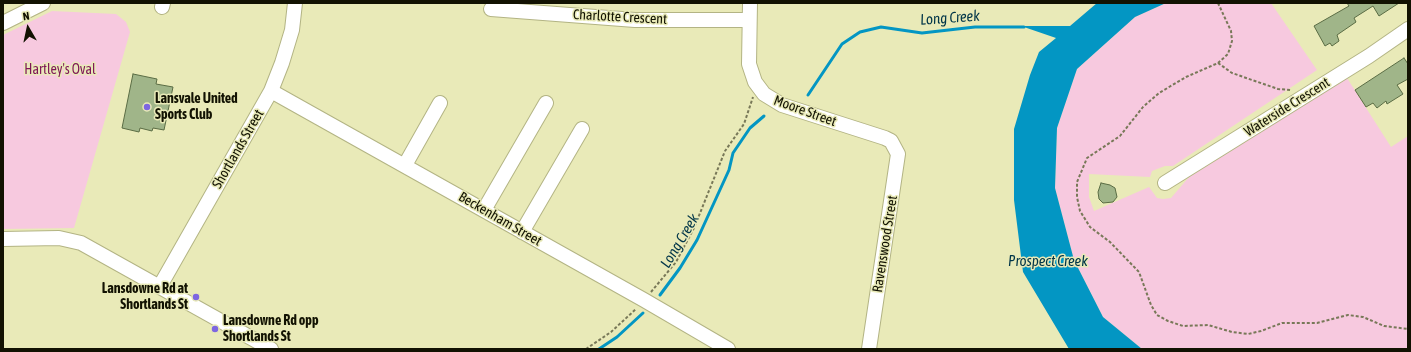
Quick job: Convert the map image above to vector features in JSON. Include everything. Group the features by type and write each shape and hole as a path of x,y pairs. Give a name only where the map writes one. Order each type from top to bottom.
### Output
{"street":[{"path":"3,23 43,3"},
{"name":"Shortlands Street","path":"160,286 271,91 282,63 292,30 295,3"},
{"name":"Moore Street","path":"750,3 749,64 755,82 764,94 782,105 891,141"},
{"name":"Charlotte Crescent","path":"490,9 635,20 750,20"},
{"name":"Waterside Crescent","path":"1165,183 1408,29"},
{"name":"Beckenham Street","path":"271,91 405,165 728,349"},
{"path":"405,165 440,103"},
{"path":"484,210 546,103"},
{"path":"522,232 582,129"},
{"name":"Ravenswood Street","path":"869,349 898,162 898,154 891,141"},
{"path":"3,239 59,238 81,243 271,349"}],"path":[{"path":"1218,4 1231,31 1232,41 1228,54 1218,63 1186,77 1159,93 1143,107 1120,136 1087,158 1077,182 1077,196 1080,211 1090,227 1110,242 1139,272 1151,305 1157,315 1168,321 1183,326 1208,325 1232,332 1248,334 1282,323 1317,323 1348,315 1362,317 1384,326 1408,329"},
{"path":"1218,63 1232,73 1278,89 1305,95"},
{"path":"651,292 676,262 694,228 725,151 744,124 754,96"},
{"path":"586,349 611,332 635,310"}],"green space":[{"path":"1166,3 1271,3 1317,70 1173,166 1165,166 1152,171 1150,177 1089,174 1089,197 1094,211 1149,187 1157,198 1171,198 1189,177 1347,78 1391,147 1408,136 1408,349 1142,349 1103,317 1074,260 1055,188 1057,128 1077,69 1135,17"},
{"name":"Hartley's Oval","path":"52,11 116,14 126,22 130,32 74,228 3,229 3,35"}],"water":[{"name":"Prospect Creek","path":"1097,3 1166,3 1135,17 1077,69 1057,128 1055,188 1074,260 1103,317 1142,349 1069,349 1023,272 1014,200 1014,129 1030,75 1039,52 1056,38 1021,26 1070,26"}],"building":[{"path":"1347,3 1399,3 1379,16 1373,6 1354,18 1356,22 1337,35 1339,41 1332,46 1330,43 1325,46 1314,26 1349,6"},
{"path":"1404,58 1408,64 1408,79 1397,85 1403,94 1387,104 1386,101 1377,108 1373,103 1366,107 1355,90"},
{"name":"Lansvale United Sports Club","path":"133,74 157,79 156,84 173,87 164,130 153,128 152,131 140,128 139,132 122,128"},
{"path":"1101,183 1115,188 1117,197 1113,202 1103,203 1099,199 1098,192"}],"waterway":[{"name":"Long Creek","path":"808,95 842,44 860,32 881,27 922,33 975,27 1024,27"},
{"name":"Long Creek","path":"660,295 680,268 697,240 729,170 733,153 750,128 764,116"},
{"name":"Long Creek","path":"599,349 617,337 643,313"}],"place":[{"name":"Lansvale United Sports Club","path":"147,107"},
{"name":"Lansdowne Rd at Shortlands St","path":"196,297"},
{"name":"Lansdowne Rd opp Shortlands St","path":"215,329"}]}
